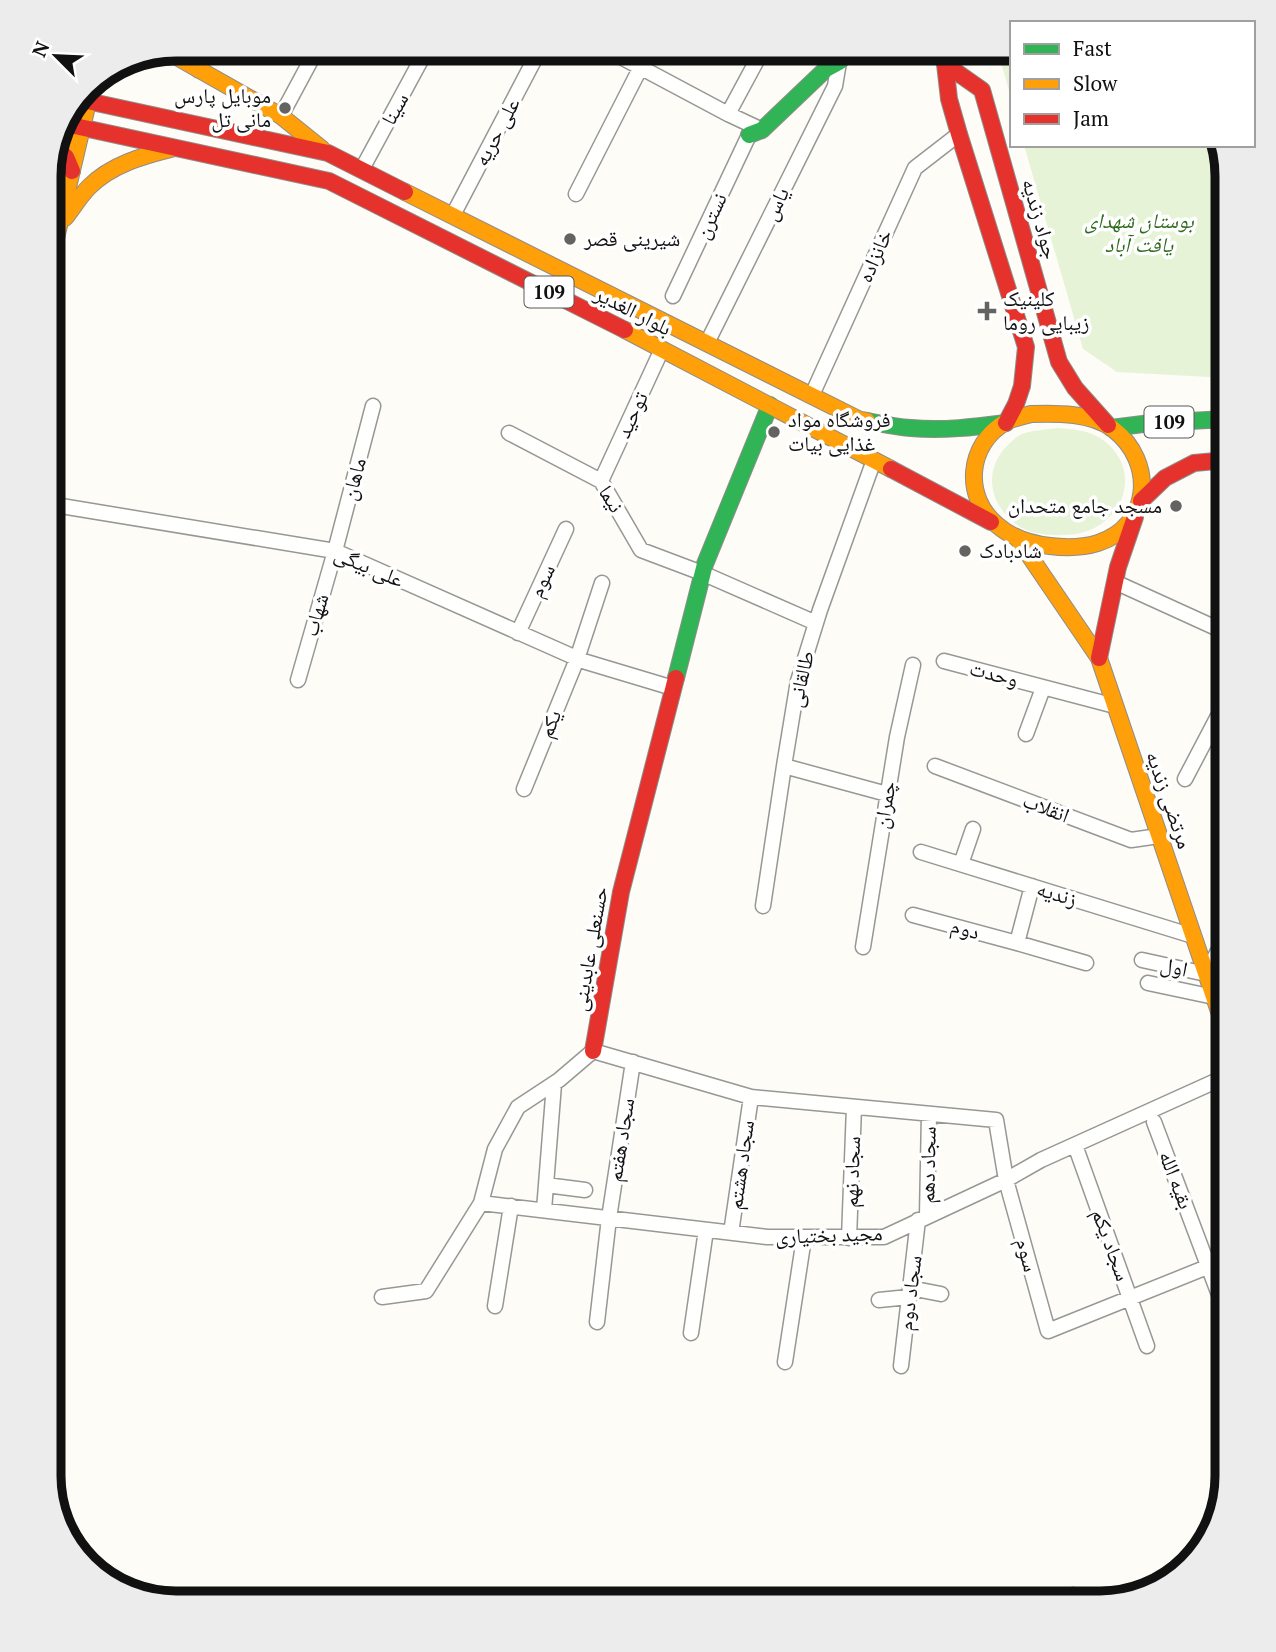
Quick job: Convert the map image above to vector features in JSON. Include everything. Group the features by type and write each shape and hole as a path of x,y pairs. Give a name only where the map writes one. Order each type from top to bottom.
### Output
{"main road":[{"path":"182,61 281,116 328,153"},
{"name":"جواد زندیه","path":"942,61 959,134 1026,347 1023,388 1016,408 1006,423"},
{"name":"جواد زندیه","path":"946,61 982,90 1059,362 1079,396 1111,428"},
{"path":"755,133 826,69 839,62"},
{"name":"بلوار الغدیر","path":"90,101 328,153 860,419 900,427 937,429 1006,423"},
{"path":"61,218 82,127 83,110"},
{"name":"109","path":"73,125 82,127"},
{"name":"بلوار الغدیر","path":"82,127 329,181 662,349 991,522"},
{"path":"61,223 88,187 106,173 128,160 177,147"},
{"path":"64,155 72,172"},
{"name":"حسنعلی عابدینی","path":"593,1051 621,892 702,573 770,405"},
{"path":"1099,658 1115,582 1140,501 1143,479 1138,458 1131,446 1111,428 1083,418 1031,414 1006,423 989,436 979,448 973,469 975,498 991,522 1018,539 1041,545 1065,548 1083,546 1114,536 1130,520 1140,501"},
{"name":"109","path":"1111,428 1215,420"},
{"name":"109","path":"1140,501 1165,478 1194,463 1215,461"},
{"path":"1018,539 1099,658"},
{"name":"مرتضی زندیه","path":"1099,658 1215,1000"}],"street":[{"path":"198,70 203,61"},
{"path":"281,116 311,61"},
{"name":"سینا","path":"362,169 420,61"},
{"name":"علی حریه","path":"453,215 534,61"},
{"path":"628,61 728,114 755,133"},
{"path":"576,194 644,61"},
{"path":"728,114 757,61"},
{"name":"یاس","path":"708,343 835,86 839,62"},
{"name":"نسترن","path":"673,296 755,133"},
{"name":"خانزاده","path":"812,395 915,168 959,134"},
{"name":"توحید","path":"601,481 662,349"},
{"name":"ماهان","path":"335,551 373,407"},
{"name":"نیما","path":"509,433 601,481 641,550 702,573 816,623"},
{"name":"طالقانی","path":"763,906 798,681 874,460"},
{"name":"علی بیگی","path":"61,506 335,551 577,659 673,688"},
{"name":"سوم","path":"519,632 566,529"},
{"name":"شهاب","path":"298,680 335,551"},
{"path":"1115,582 1215,628"},
{"path":"577,659 602,583"},
{"name":"یکم","path":"524,789 577,659"},
{"name":"وحدت","path":"944,661 1115,706"},
{"name":"چمران","path":"863,947 897,737 913,665"},
{"name":"وحدت","path":"1026,734 1043,688"},
{"path":"1185,779 1215,722"},
{"path":"784,766 887,794"},
{"name":"انقلاب","path":"935,766 1131,840 1159,836"},
{"path":"961,864 973,829"},
{"name":"زندیه","path":"921,852 1193,936"},
{"path":"1017,943 1032,886"},
{"name":"دوم","path":"913,915 1086,962"},
{"path":"1206,974 1215,957"},
{"name":"اول","path":"1142,960 1206,974"},
{"path":"1148,983 1214,997"},
{"path":"382,1297 426,1291 481,1203 495,1149 519,1107 554,1084 593,1051 751,1097 996,1120 1006,1180"},
{"name":"سجاد هفتم","path":"597,1322 609,1218 633,1062"},
{"name":"مجید بختیاری","path":"481,1203 767,1237 884,1237 1006,1180 1041,1160 1215,1081"},
{"path":"544,1210 554,1084"},
{"name":"سجاد هشتم","path":"732,1233 751,1097"},
{"name":"سجاد نهم","path":"849,1238 854,1107"},
{"name":"سجاد دهم","path":"923,1218 929,1114"},
{"name":"بقیه الله","path":"1154,1122 1215,1283"},
{"name":"سجاد یکم","path":"1075,1145 1147,1346"},
{"name":"سوم","path":"1006,1180 1048,1331 1130,1298"},
{"path":"546,1185 585,1189"},
{"path":"495,1306 511,1206"},
{"name":"سجاد دوم","path":"901,1366 923,1218"},
{"path":"691,1333 706,1230"},
{"path":"785,1362 804,1238"},
{"path":"1130,1298 1215,1264"},
{"path":"879,1300 910,1293 941,1294"}],"green space":[{"path":"994,61 1010,61 1010,94 1002,66"},
{"name":"بوستان شهدای یافت آباد","path":"1025,147 1211,147 1215,177 1215,377 1117,372 1083,349"},
{"path":"1057,428 1081,431 1098,437 1116,452 1123,466 1123,495 1116,509 1093,529 1076,534 1050,535 1024,529 1013,522 998,504 992,482 997,460 1014,439 1033,431"}],"traffic: fast":[{"path":"749,135 762,130 826,69 840,61"},
{"path":"676,678 705,564 770,405"},
{"path":"1111,428 1215,420"},
{"path":"867,421 900,427 935,429 1006,423"}],"traffic: slow":[{"path":"184,61 281,116 322,149"},
{"path":"61,217 88,103"},
{"path":"65,218 86,191 108,172 140,158 174,148"},
{"path":"405,192 860,420 867,421"},
{"path":"625,330 891,469"},
{"path":"1031,414 1063,414 1095,420 1113,429 1127,443 1136,458 1142,492 1129,523 1116,535 1086,546 1043,545 1022,540 1009,533 986,513 979,500 974,471 983,443 1009,421 1031,414"},
{"path":"1018,539 1099,658 1215,1000"}],"traffic: jam":[{"path":"944,61 949,99 959,134 1026,347 1022,386 1006,423"},
{"path":"945,64 982,90 1059,362 1075,388 1108,425"},
{"path":"90,101 328,153 405,192"},
{"path":"73,126 329,181 625,330"},
{"path":"64,155 72,171"},
{"path":"1141,501 1165,478 1194,463 1215,461"},
{"path":"891,469 991,522"},
{"path":"1099,658 1118,567 1135,517"},
{"path":"593,1051 621,892 676,678"}],"place":[{"name":"موبایل پارس مانی تل","path":"285,108"},
{"name":"شیرینی قصر","path":"570,239"},
{"name":"کلینیک زیبایی روما","path":"987,311"},
{"name":"فروشگاه مواد غذایی بیات","path":"774,432"},
{"name":"مسجد جامع متحدان","path":"1176,506"},
{"name":"شادبادک","path":"965,551"}]}
